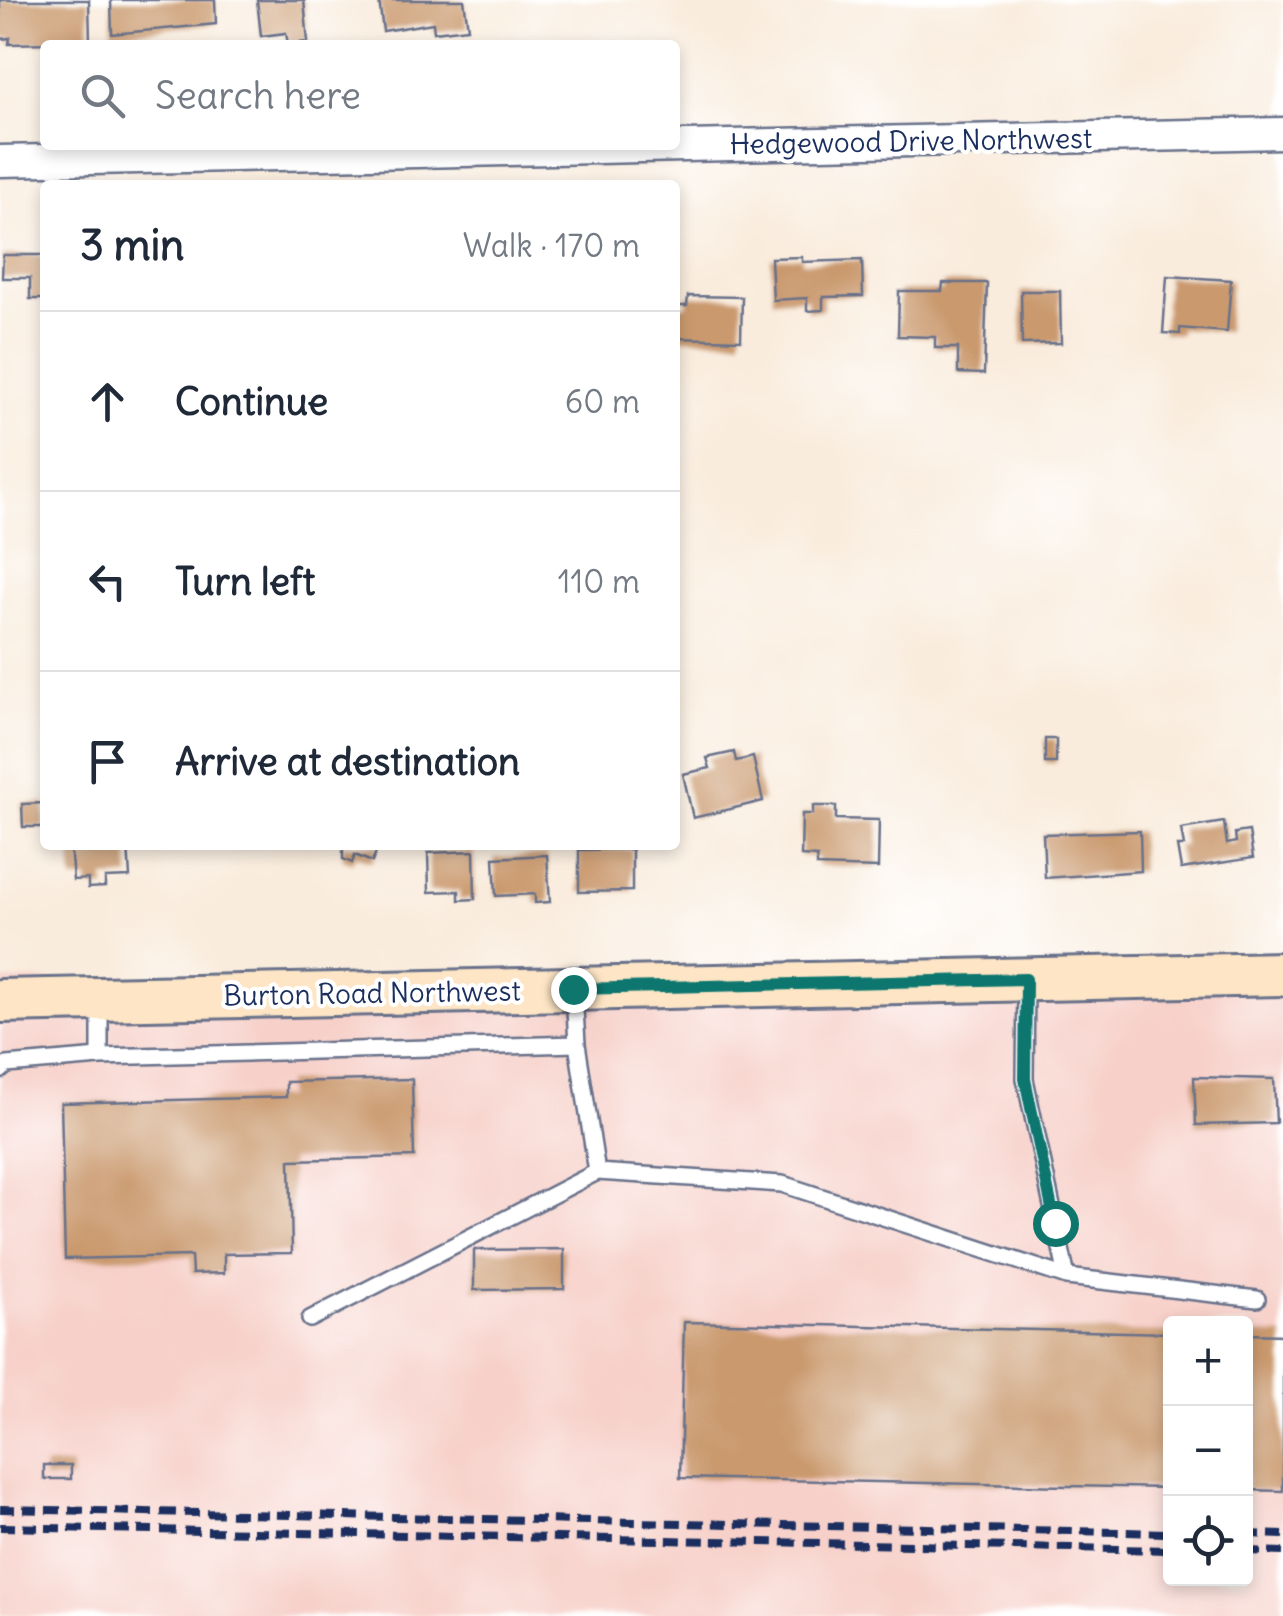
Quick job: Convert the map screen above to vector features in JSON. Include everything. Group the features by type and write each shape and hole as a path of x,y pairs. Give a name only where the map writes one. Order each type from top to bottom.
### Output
{"street":[{"name":"Hedgewood Drive Northwest","path":"680,147 1283,134"},
{"name":"Hedgewood Drive Northwest","path":"0,161 523,150"},
{"name":"Burton Road Northwest","path":"0,1001 1283,974"}],"lane":[{"path":"1026,979 1025,1079 1067,1278"},
{"path":"573,989 577,1044 597,1172"},
{"path":"100,999 100,1058"},
{"path":"0,1071 7,1065 100,1058 577,1044"},
{"path":"310,1319 597,1172 782,1184 1067,1278 1257,1299"}],"shaded area":[{"path":"0,980 1283,990 1283,1616 0,1616"}],"building":[{"path":"0,0 89,0 90,40 9,44 10,38 0,39"},
{"path":"111,0 215,0 216,24 112,34"},
{"path":"257,0 304,0 308,40 287,40 286,33 261,36"},
{"path":"379,0 464,0 468,28 434,32 433,23 383,31"},
{"path":"3,255 40,255 40,299 30,299 30,278 2,278"},
{"path":"802,257 802,262 862,260 863,296 823,297 823,310 807,311 807,298 773,300 771,258"},
{"path":"1167,276 1231,280 1227,332 1180,328 1180,334 1163,333"},
{"path":"943,283 987,283 984,374 958,373 958,348 935,348 935,337 898,336 899,291 942,291"},
{"path":"1021,291 1060,291 1061,343 1022,344"},
{"path":"688,296 742,297 741,340 680,338 680,306 687,306"},
{"path":"1045,739 1056,739 1056,763 1045,763"},
{"path":"734,752 736,761 753,757 763,801 693,818 683,774 710,768 707,758"},
{"path":"40,803 40,827 23,827 22,804"},
{"path":"813,806 836,806 836,819 879,820 878,868 817,866 817,857 801,856 802,814 813,814"},
{"path":"1224,822 1227,844 1236,842 1235,833 1249,831 1253,858 1181,869 1177,846 1184,846 1181,829"},
{"path":"1140,831 1141,871 1045,878 1043,834"},
{"path":"70,850 128,850 130,877 105,878 105,887 88,888 88,879 73,880"},
{"path":"343,850 377,850 372,862 355,855 352,863 343,859"},
{"path":"579,850 632,850 632,891 579,892"},
{"path":"474,851 475,899 459,900 459,891 429,892 428,853"},
{"path":"547,855 550,902 535,903 535,894 496,896 494,858"},
{"path":"1194,1077 1274,1079 1276,1123 1196,1125"},
{"path":"412,1079 414,1157 290,1160 292,1253 224,1254 224,1273 192,1274 191,1256 65,1259 61,1103 286,1097 286,1082"},
{"path":"564,1249 564,1289 474,1290 474,1250"},
{"path":"684,1322 1163,1333 1163,1488 680,1478"},
{"path":"1253,1334 1283,1335 1283,1491 1253,1490"},
{"path":"44,1465 71,1465 71,1479 44,1479"}],"railway":[{"path":"0,1509 1163,1533"},
{"path":"0,1527 1163,1550"},
{"path":"1253,1534 1283,1535"},
{"path":"1253,1551 1283,1552"}],"route":[{"path":"573,989 1026,979 1025,1079 1055,1223"}]}
